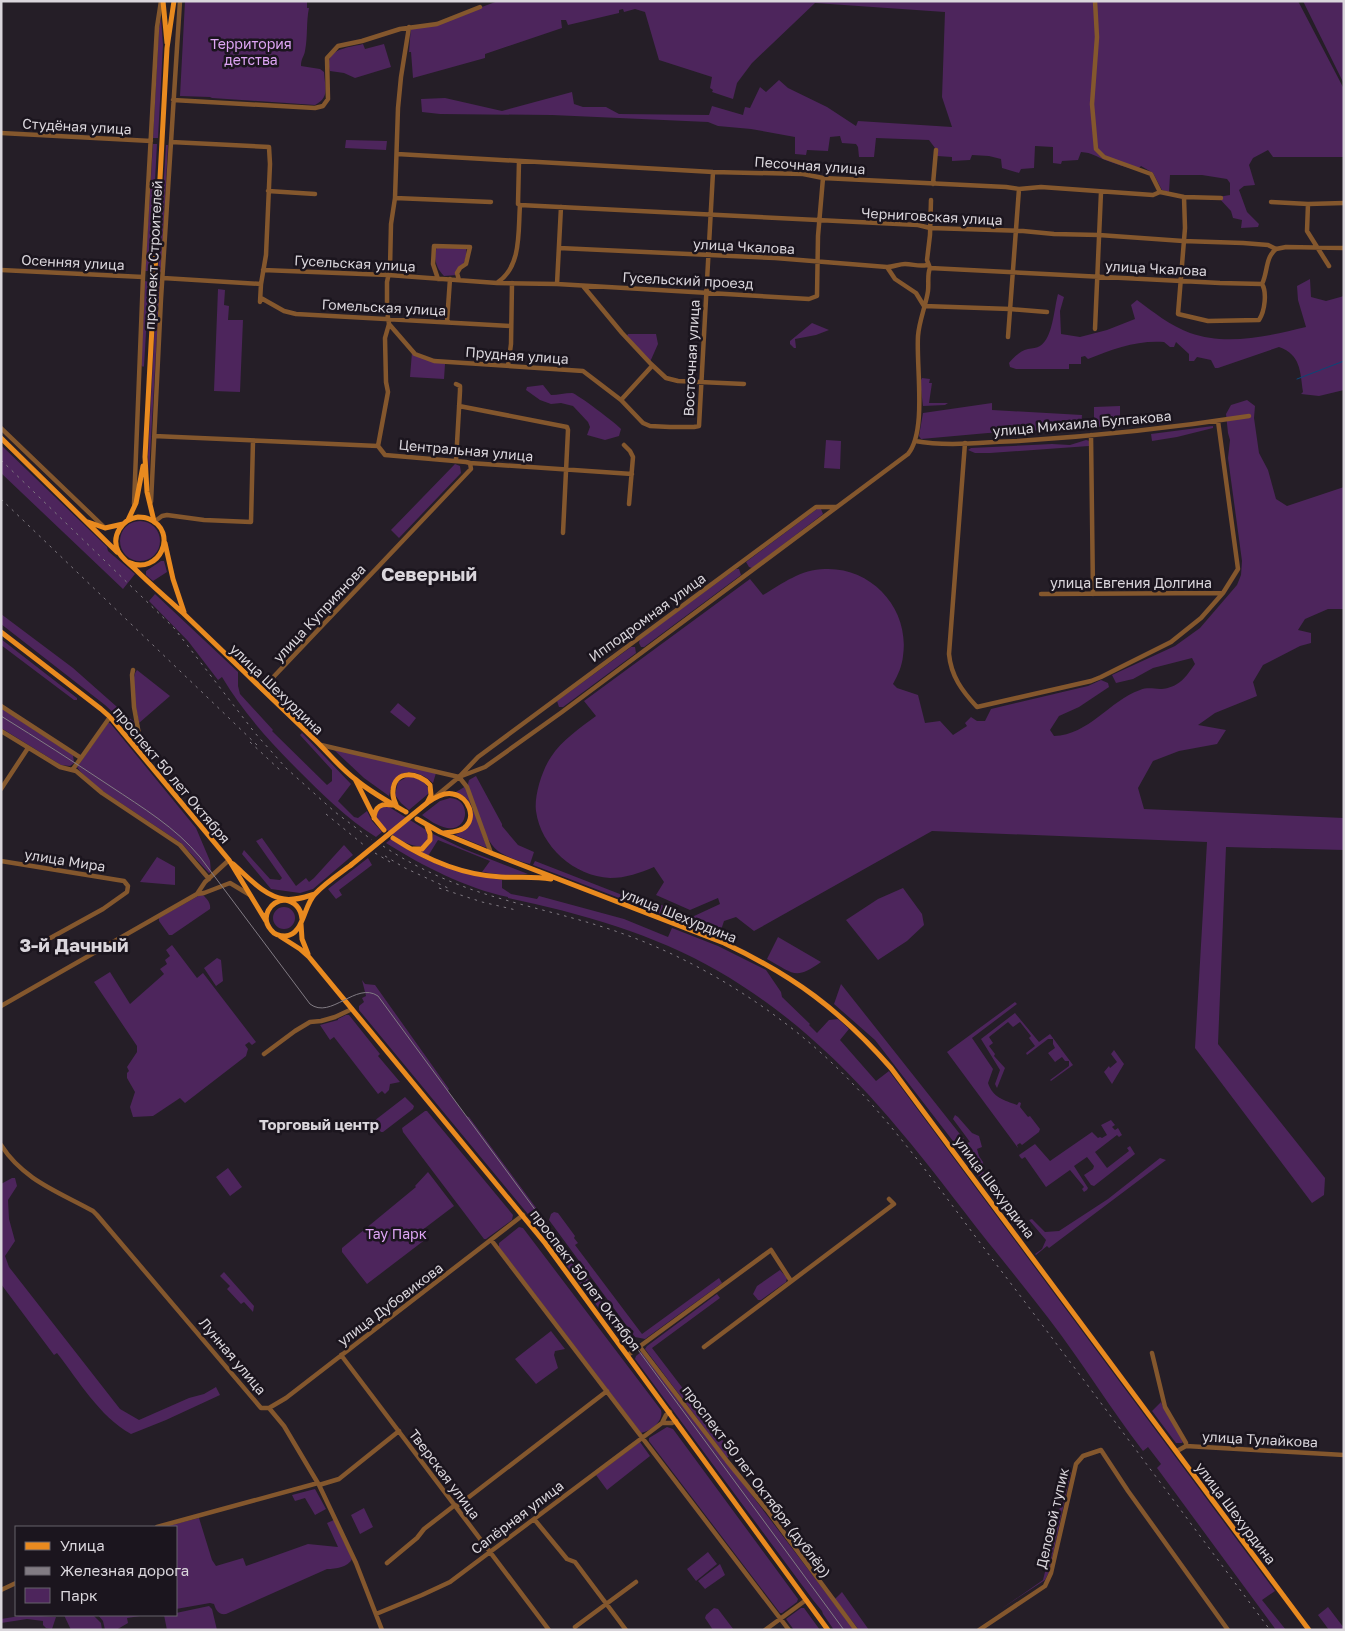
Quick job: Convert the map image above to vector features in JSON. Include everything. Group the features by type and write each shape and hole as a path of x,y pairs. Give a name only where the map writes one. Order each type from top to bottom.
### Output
{"main road":[{"name":"проспект Строителей","path":"167,48 177,11 174,1"},
{"name":"проспект Строителей","path":"154,522 147,492 145,457 167,48 162,3"},
{"path":"1,438 119,554 128,562 140,565 152,562 160,555 165,541 161,530 154,522 147,518 139,517 128,520 118,531 116,539 119,554"},
{"name":"проспект Строителей","path":"128,520 134,508 145,457"},
{"path":"85,520 105,528 123,524"},
{"name":"улица Шехурдина","path":"165,541 173,579 185,615"},
{"name":"улица Шехурдина","path":"128,562 321,745 354,779 406,812"},
{"name":"проспект 50 лет Октября","path":"1,632 110,717 229,860 266,921"},
{"path":"375,819 375,811 378,807 384,804 395,806 393,788 400,778 408,774 418,775 430,784 431,796 427,803"},
{"name":"улица Шехурдина","path":"354,779 375,819 384,830"},
{"path":"315,894 276,902 270,906 266,921 270,929 278,935 292,934 298,929 305,909 315,894 427,803 435,798 452,793 461,796 469,806 470,815 465,827 458,831 444,833"},
{"name":"улица Шехурдина","path":"417,819 491,853 746,953 811,992 852,1026 891,1068 1309,1630"},
{"path":"410,849 422,849 428,844 430,837 427,825"},
{"name":"улица Шехурдина","path":"393,838 429,859 470,872 499,877 544,878 561,881"},
{"name":"проспект 50 лет Октября","path":"229,860 263,890 285,900"},
{"path":"528,867 532,875 528,878"},
{"path":"285,900 297,905 301,912 302,921"},
{"name":"проспект 50 лет Октября","path":"302,921 302,939 309,957"},
{"name":"проспект 50 лет Октября","path":"278,935 309,957 546,1243 828,1630"}],"street":[{"name":"проспект Строителей","path":"151,511 177,11 180,1"},
{"path":"1095,1 1097,37 1092,104 1096,150 1104,157 1151,174 1160,192"},
{"name":"проспект Строителей","path":"134,508 143,277 157,27 162,3"},
{"path":"162,3 166,12 177,11"},
{"path":"173,100 315,108 324,106 328,99 327,58 338,46 409,27 437,24 480,7"},
{"path":"378,446 388,392 385,338 388,321 386,297 390,224 395,198 398,108 409,27"},
{"name":"Студёная улица","path":"1,133 151,141"},
{"path":"163,278 260,284 266,255 269,148 171,142"},
{"path":"933,184 936,150"},
{"name":"Песочная улица","path":"396,154 713,172 803,174 823,178 1006,186 1019,189 1041,187 1153,195 1160,192 1184,197 1222,198"},
{"path":"498,283 507,273 516,253 519,161"},
{"name":"Восточная улица","path":"699,426 713,172"},
{"path":"818,261 818,236 823,178"},
{"path":"1008,337 1019,189"},
{"path":"268,191 316,194"},
{"path":"1095,329 1101,192"},
{"path":"1184,197 1184,241 1178,314 1208,321 1259,320 1264,302 1264,286 1262,284 1268,259 1276,249"},
{"path":"395,198 491,202"},
{"path":"916,441 919,410 918,363 920,326 928,292 931,200"},
{"path":"1270,202 1344,203"},
{"name":"Черниговская улица","path":"519,204 1268,245 1276,249 1286,247 1344,248"},
{"path":"1308,204 1307,230 1329,266"},
{"path":"557,284 560,206"},
{"path":"438,279 433,264 434,246 470,247 466,264 457,273 459,280"},
{"name":"улица Чкалова","path":"559,248 818,261 887,267 902,264 1014,272 1262,284"},
{"name":"Гусельский проезд","path":"557,284 809,299 817,296 818,261"},
{"path":"887,267 895,279 916,293 924,306"},
{"name":"Осенняя улица","path":"1,270 143,277"},
{"name":"Гусельская улица","path":"263,270 388,275 512,284 557,284"},
{"path":"447,322 450,279"},
{"name":"Гомельская улица","path":"260,284 261,300 284,311 296,314 388,321 511,326"},
{"path":"508,366 511,344 512,284"},
{"path":"583,286 622,334 666,378 701,383 744,384"},
{"path":"924,306 1047,312"},
{"name":"Прудная улица","path":"388,321 415,354 434,361 583,371 621,400 643,423 650,426 699,426"},
{"path":"621,400 652,366"},
{"path":"456,384 460,386 456,461"},
{"path":"459,406 566,427 568,430 563,533"},
{"name":"улица Михаила Булгакова","path":"916,441 965,444 1091,435 1165,428 1249,416"},
{"name":"улица Евгения Долгина","path":"1041,594 1223,593 1238,569 1218,421"},
{"path":"1,428 105,528"},
{"path":"1091,435 1092,594"},
{"name":"Центральная улица","path":"154,436 378,446 385,455 632,474"},
{"path":"154,522 162,516 168,515 204,520 251,522 253,441"},
{"name":"Ипподромная улица","path":"460,777 485,767 562,712 838,508 908,454 916,441"},
{"path":"965,444 948,654 951,669 956,680 977,707 1091,681 1101,677 1171,642 1201,618 1223,593"},
{"path":"624,445 632,454 629,504"},
{"name":"улица Куприянова","path":"262,689 469,472 471,469 470,463"},
{"name":"Ипподромная улица","path":"460,777 476,759 816,507 838,508"},
{"path":"134,670 132,675 134,708 140,740 137,750"},
{"path":"1,706 80,758"},
{"path":"73,769 110,717"},
{"path":"1,731 60,767 73,769 89,780 102,793 180,845 209,879"},
{"path":"321,745 460,777 468,787 491,853"},
{"path":"2,786 28,748"},
{"path":"427,803 460,777"},
{"path":"197,894 201,886 229,860"},
{"name":"улица Мира","path":"1,862 124,881 128,886 127,892 103,909 34,947"},
{"path":"1,1006 197,894 230,883 251,895"},
{"path":"264,1054 310,1022 335,1017 352,1009"},
{"name":"Лунная улица","path":"1,1146 12,1161 30,1177 98,1215 261,1408 268,1408 284,1426 319,1484 356,1563 382,1630"},
{"path":"704,1347 894,1204 889,1199"},
{"name":"улица Дубовикова","path":"268,1408 286,1398 492,1241 523,1215"},
{"path":"492,1241 789,1630"},
{"path":"628,1355 771,1250 791,1281"},
{"name":"проспект 50 лет Октября (дублёр)","path":"640,1347 767,1510 856,1630"},
{"path":"1152,1353 1165,1407 1176,1423 1186,1446"},
{"name":"Тверская улица","path":"342,1355 549,1630"},
{"path":"387,1563 417,1538 424,1529 607,1392"},
{"name":"Сапёрная улица","path":"376,1614 450,1582 662,1423 670,1412"},
{"name":"Сапёрная улица","path":"662,1423 676,1421"},
{"path":"161,1526 339,1479 398,1431"},
{"name":"улица Тулайкова","path":"1177,1451 1186,1446 1344,1455"},
{"name":"Деловой тупик","path":"980,1630 1045,1586 1051,1573 1076,1464 1083,1456 1100,1450 1228,1630"},
{"path":"534,1519 566,1559 575,1562 626,1630"},
{"path":"575,1627 636,1582"},
{"path":"1,1590 15,1583"},
{"path":"765,1630 806,1600"}],"green space":[{"name":"Территория детства","path":"185,1 307,1 307,8 309,8 308,19 305,51 301,66 320,69 324,72 326,92 323,99 315,105 180,96"},
{"path":"498,1 1298,1 1344,89 1344,157 1273,157 1268,150 1253,158 1249,165 1255,185 1244,186 1239,190 1247,212 1259,224 1258,227 1241,228 1242,220 1233,218 1231,211 1218,197 1230,195 1230,183 1227,179 1202,175 1170,175 1169,192 1162,190 1153,173 1141,166 1137,170 1081,152 1078,160 1062,161 1061,164 1053,163 1053,147 1035,146 1034,168 1021,169 1019,173 1002,168 1001,159 989,156 972,155 970,160 952,161 952,157 937,156 935,148 929,140 876,138 874,157 859,157 856,144 842,143 840,136 830,137 828,151 807,150 806,155 795,154 795,137 751,129 718,126 708,122 552,115 440,114 422,112 421,99 445,98 502,111 572,92 574,104 583,107 606,107 619,114 709,115 712,106 743,115 745,107 750,108 760,87 766,92 779,80 788,88 827,107 856,126 858,121 952,127 942,97 945,12 815,3 752,63 737,83 733,99 712,92 713,90 710,88 712,77 659,60 645,12 635,9 624,12 623,9 619,10 619,13 568,25 566,20 561,20 562,28 485,54 485,58 413,78 411,52 409,52 411,26 436,24"},
{"path":"1303,1 1344,1 1344,84"},
{"path":"161,18 163,45 158,138 153,138 159,28"},
{"path":"363,44 365,49 384,44 391,67 355,78 344,73 330,71 330,58 333,54 344,48"},
{"path":"346,140 387,141 386,150 345,148"},
{"path":"153,144 157,144 150,271 145,271"},
{"path":"166,145 168,145 161,272 158,271"},
{"path":"437,247 466,248 463,266 457,275 444,276 441,273 435,259"},
{"path":"1310,279 1311,297 1326,301 1344,296 1344,390 1319,396 1301,394 1303,392 1298,365 1292,354 1279,347 1218,368 1215,368 1211,360 1197,357 1194,361 1189,361 1189,354 1176,342 1174,347 1170,347 1164,342 1144,342 1125,346 1088,359 1085,356 1081,357 1081,364 1069,364 1069,369 1016,369 1010,367 1009,363 1015,356 1028,349 1039,347 1048,336 1058,294 1064,297 1060,311 1061,334 1080,337 1107,330 1135,319 1131,305 1137,300 1169,323 1190,333 1204,337 1233,339 1277,334 1306,327 1298,300 1297,286"},
{"path":"145,281 149,282 143,367 141,365"},
{"path":"157,282 160,282 149,473 148,455"},
{"path":"218,289 225,290 224,305 229,306 228,320 243,320 240,392 214,391"},
{"path":"812,323 829,330 816,335 795,339 796,348 794,348 790,341"},
{"path":"628,334 656,334 658,344 650,362 627,336"},
{"path":"412,352 445,364 444,379 410,377"},
{"path":"922,378 930,379 929,383 932,383 929,403 948,403 945,405 923,406 920,382"},
{"path":"543,385 551,395 572,393 581,398 621,429 619,436 605,440 587,435 590,427 588,422 573,406 561,403 551,404 540,400 526,390 527,387"},
{"path":"1247,400 1255,406 1254,418 1259,453 1268,470 1276,499 1287,506 1344,487 1344,609 1328,609 1305,619 1298,630 1311,633 1311,643 1300,646 1263,665 1253,682 1257,696 1215,713 1198,725 1226,730 1217,744 1179,751 1153,761 1138,788 1144,809 1344,818 1344,850 1226,847 1218,1044 1325,1178 1324,1195 1312,1203 1195,1048 1207,842 932,831 754,931 736,917 724,921 720,933 724,935 721,937 533,865 535,861 648,905 651,901 692,917 720,904 718,898 690,910 656,895 664,882 654,867 633,875 610,878 584,872 561,857 552,847 539,824 536,798 539,783 555,751 596,716 584,701 750,579 763,595 800,574 825,569 842,570 858,575 872,583 894,607 904,639 902,663 893,684 897,688 918,695 925,723 940,721 953,735 967,726 965,723 971,717 977,721 985,721 991,709 1088,686 1101,680 1108,683 1109,687 1079,707 1059,716 1050,730 1054,736 1066,734 1078,730 1118,702 1140,690 1149,688 1161,689 1177,684 1195,664 1192,658 1153,668 1133,679 1116,683 1112,675 1175,646 1200,628 1237,585 1241,575 1242,561 1228,458 1230,440 1226,414 1231,405"},
{"path":"992,403 992,410 1082,415 1081,428 921,439 919,436 923,413"},
{"path":"1120,406 1120,422 1116,426 1099,427 1094,424 1094,407"},
{"path":"1213,426 1213,428 1177,437 1152,441 1151,434"},
{"path":"826,440 841,441 840,469 824,468"},
{"path":"1086,440 1090,441 1089,446 990,453 975,453 968,450 971,448 1052,444 1070,445"},
{"path":"1,445 107,547 108,551 135,574 123,589 1,473"},
{"path":"455,464 460,466 461,473 399,538 391,530"},
{"path":"817,509 821,509 823,514 752,568 749,567 746,562"},
{"path":"144,521 151,524 157,530 160,541 159,549 151,558 144,561 136,561 129,558 121,549 120,537 123,530 132,522"},
{"path":"164,561 167,572 153,581 146,575 146,571"},
{"path":"736,569 739,569 741,575 644,647 641,647 640,639"},
{"path":"155,594 238,672 240,694 272,731 327,785 332,781 332,770 300,735 302,733 351,784 338,801 354,817 358,818 367,811 372,821 382,832 376,837 344,814 287,759 247,714 222,677 218,680 188,641 149,601"},
{"path":"1,614 73,668 134,722 137,740 119,718 105,705 1,624"},
{"path":"1,639 77,698 77,700 74,700 1,645"},
{"path":"631,647 635,647 636,653 563,707 559,707 557,701"},
{"path":"137,670 170,696 139,723 134,688"},
{"path":"398,703 416,718 409,727 390,712"},
{"path":"1,708 73,755 74,763 70,766 61,765 1,728"},
{"path":"108,723 110,723 196,828 210,861 211,872 209,873 181,843 98,788 77,767"},
{"path":"332,748 436,773 433,783 417,773 411,772 400,775 392,785 389,796 364,778"},
{"path":"411,776 426,785 428,794 409,810 395,795 398,782"},
{"path":"476,776 502,826 518,845 534,852 530,864 501,853 489,841 484,832 468,784 469,780"},
{"path":"466,786 487,848 455,835 468,825 473,814 469,802 464,796 456,792"},
{"path":"450,798 457,800 465,809 465,815 460,825 454,828 443,827 422,815 440,801"},
{"path":"384,806 389,807 426,830 428,839 423,846 403,841 383,826 376,815 378,810"},
{"path":"433,834 464,849 528,874 504,875 482,872 490,861 438,840 428,856 419,852 429,845"},
{"path":"262,838 296,886 306,878 309,882 314,878 344,845 353,855 313,889 300,893 271,889 242,854 244,850 270,879 280,880 282,878 256,841"},
{"path":"391,839 419,856 444,867 502,880 502,888 511,894 537,899 539,896 624,919 668,937 672,928 718,946 766,970 781,992 782,997 817,1033 829,1020 838,1019 849,1029 840,1040 876,1081 889,1071 1275,1591 1262,1600 1286,1630 1276,1630 1157,1468 1161,1464 1148,1447 1143,1451 1049,1319 909,1141 822,1048 790,1020 755,995 694,958 616,926 508,898 460,882 430,868 386,843"},
{"path":"157,857 175,867 175,885 140,882"},
{"path":"368,858 372,865 339,890 342,895 336,899 328,889"},
{"path":"903,888 922,914 924,925 907,941 878,960 846,920 878,899"},
{"path":"203,895 207,900 210,909 172,935 169,935 159,921 159,918"},
{"path":"284,907 292,910 295,918 292,926 284,929 276,926 273,918 276,910"},
{"path":"778,937 821,962 805,972 794,973 767,959"},
{"path":"172,945 197,978 203,973 256,1042 252,1045 249,1042 245,1045 248,1049 246,1056 185,1103 180,1098 153,1116 133,1117 130,1107 135,1092 127,1078 129,1071 127,1067 137,1052 137,1046 94,982 110,972 130,1004 164,974 160,969 167,964 165,960 170,956 166,950"},
{"path":"217,958 221,960 223,981 216,986 204,968"},
{"path":"362,980 365,984 375,985 466,1116 469,1117 635,1342 635,1345 630,1348 628,1347 527,1213 359,1010 359,1006 364,1002 362,998 366,996"},
{"path":"841,984 967,1143 970,1142 953,1119 955,1115 972,1133 979,1136 982,1147 977,1149 983,1162 984,1175 979,1177 970,1158 963,1154 875,1040 834,1004"},
{"path":"1015,1002 1017,1004 972,1038 993,1069 988,1083 990,1088 996,1095 1008,1102 1017,1105 1019,1102 1021,1103 1020,1107 1040,1129 1039,1132 1022,1145 1020,1143 1017,1145 1018,1148 947,1052"},
{"path":"1015,1013 1039,1042 1050,1034 1073,1065 1051,1081 1069,1066 1069,1061 1065,1061 1062,1057 1055,1062 1048,1053 1055,1048 1053,1039 1048,1039 1027,1055 1026,1053 1035,1046 1029,1038 1031,1036 1020,1022 1013,1027 1008,1022 989,1037 993,1043 989,1046 995,1054 994,1056 1005,1068 997,1088 995,1084 1000,1070 981,1039"},
{"path":"349,1015 380,1054 378,1056 400,1082 390,1084 389,1090 385,1094 382,1091 378,1094 334,1037 330,1040 320,1025 338,1020"},
{"path":"1114,1050 1124,1064 1112,1084 1104,1072 1109,1066 1110,1068 1117,1062 1111,1054"},
{"path":"405,1097 414,1106 413,1109 381,1132 374,1124 374,1121"},
{"path":"427,1111 513,1215 512,1220 486,1239 484,1239 403,1132 402,1128"},
{"path":"1111,1120 1115,1125 1112,1127 1115,1130 1118,1128 1122,1135 1119,1137 1117,1135 1095,1152 1107,1168 1129,1151 1127,1148 1130,1146 1135,1154 1094,1186 1091,1185 1084,1175 1093,1169 1094,1166 1087,1157 1074,1166 1088,1188 1084,1192 1082,1189 1084,1187 1070,1170 1046,1187 1025,1157 1022,1159 1019,1155 1035,1144 1050,1161 1092,1132 1098,1138 1107,1135 1101,1125"},
{"path":"1160,1158 1166,1160 1049,1248 1047,1246 1035,1254 1042,1249 1046,1240 1029,1220 1032,1219 1045,1232 1059,1231 1108,1199"},
{"path":"228,1168 242,1187 230,1196 216,1177"},
{"name":"Тау Парк","path":"428,1172 454,1206 421,1231 426,1239 367,1284 342,1252 342,1248 416,1187"},
{"path":"15,1178 17,1186 8,1200 9,1219 15,1241 5,1256 9,1267 120,1409 139,1420 189,1398 204,1394 216,1387 220,1395 131,1434 120,1427 99,1408 57,1353 54,1355 1,1284 1,1184"},
{"path":"554,1212 558,1213 575,1236 574,1238 578,1243 575,1245 642,1334 719,1278 722,1283 645,1339 635,1337 549,1220"},
{"path":"519,1227 523,1228 661,1410 661,1418 653,1428 641,1433 499,1247 499,1243"},
{"path":"780,1270 787,1278 786,1282 761,1300 758,1300 753,1294 757,1286"},
{"path":"224,1272 254,1306 253,1312 244,1302 241,1304 227,1289 230,1286 220,1276"},
{"path":"717,1294 720,1298 652,1348 733,1454 727,1458 645,1349"},
{"path":"551,1331 565,1349 555,1351 554,1355 558,1368 536,1384 515,1359"},
{"path":"641,1352 644,1353 854,1630 834,1630 822,1611 635,1359"},
{"path":"1161,1402 1173,1421 1182,1443 1176,1443 1152,1411"},
{"path":"667,1427 673,1429 798,1599 797,1602 782,1613 780,1613 649,1441 649,1438"},
{"path":"640,1442 650,1456 607,1490 596,1475"},
{"path":"1070,1469 1071,1472 1049,1572 1045,1580 1001,1609 1043,1580 1067,1471"},
{"path":"315,1489 326,1509 315,1515 305,1498 295,1501 292,1495"},
{"path":"364,1508 373,1527 360,1534 351,1515"},
{"path":"199,1518 212,1560 216,1566 243,1558 246,1566 308,1544 338,1547 327,1523 334,1520 352,1559 345,1566 327,1569 226,1614 219,1613 214,1604 210,1603 178,1609 178,1526 167,1526"},
{"path":"708,1552 717,1564 696,1581 687,1569"},
{"path":"720,1564 725,1575 705,1589 698,1581"},
{"path":"842,1592 869,1630 859,1630 835,1599"},
{"path":"209,1606 212,1609 217,1630 167,1630 164,1616 178,1616 178,1613"},
{"path":"1328,1607 1344,1630 1329,1630 1318,1615"},
{"path":"714,1608 718,1609 734,1630 713,1630 705,1618"},
{"path":"801,1608 804,1608 820,1630 794,1630 786,1619"},
{"path":"20,1616 56,1617 52,1629 46,1628 43,1625 43,1621 27,1619 1,1623 1,1619"},
{"path":"64,1616 94,1616 101,1623 102,1630 71,1630"},
{"path":"99,1616 140,1616 127,1618 128,1623 116,1630 105,1630 103,1621"}],"waterway":[{"path":"1297,379 1344,361"}],"tram line":[{"path":"1,716 134,802 180,836 200,857 310,1004 318,1008 326,1007 361,993 370,993 378,996 844,1630"}],"railway":[{"path":"1,460 174,628 255,733 286,768 335,812 372,840"},
{"path":"1,499 257,745"},
{"path":"250,742 281,771"},
{"path":"326,814 365,846"},
{"path":"383,846 419,867 469,889 606,928 675,955 708,972 754,1001 813,1046 853,1084 914,1155 1270,1630"},
{"path":"375,853 390,862"},
{"path":"385,856 405,868 448,888"},
{"path":"439,888 482,902 516,910"}],"district":[{"name":"Северный","path":"429,573"},
{"name":"3-й Дачный","path":"74,944"},
{"name":"Торговый центр","path":"319,1124"}]}
